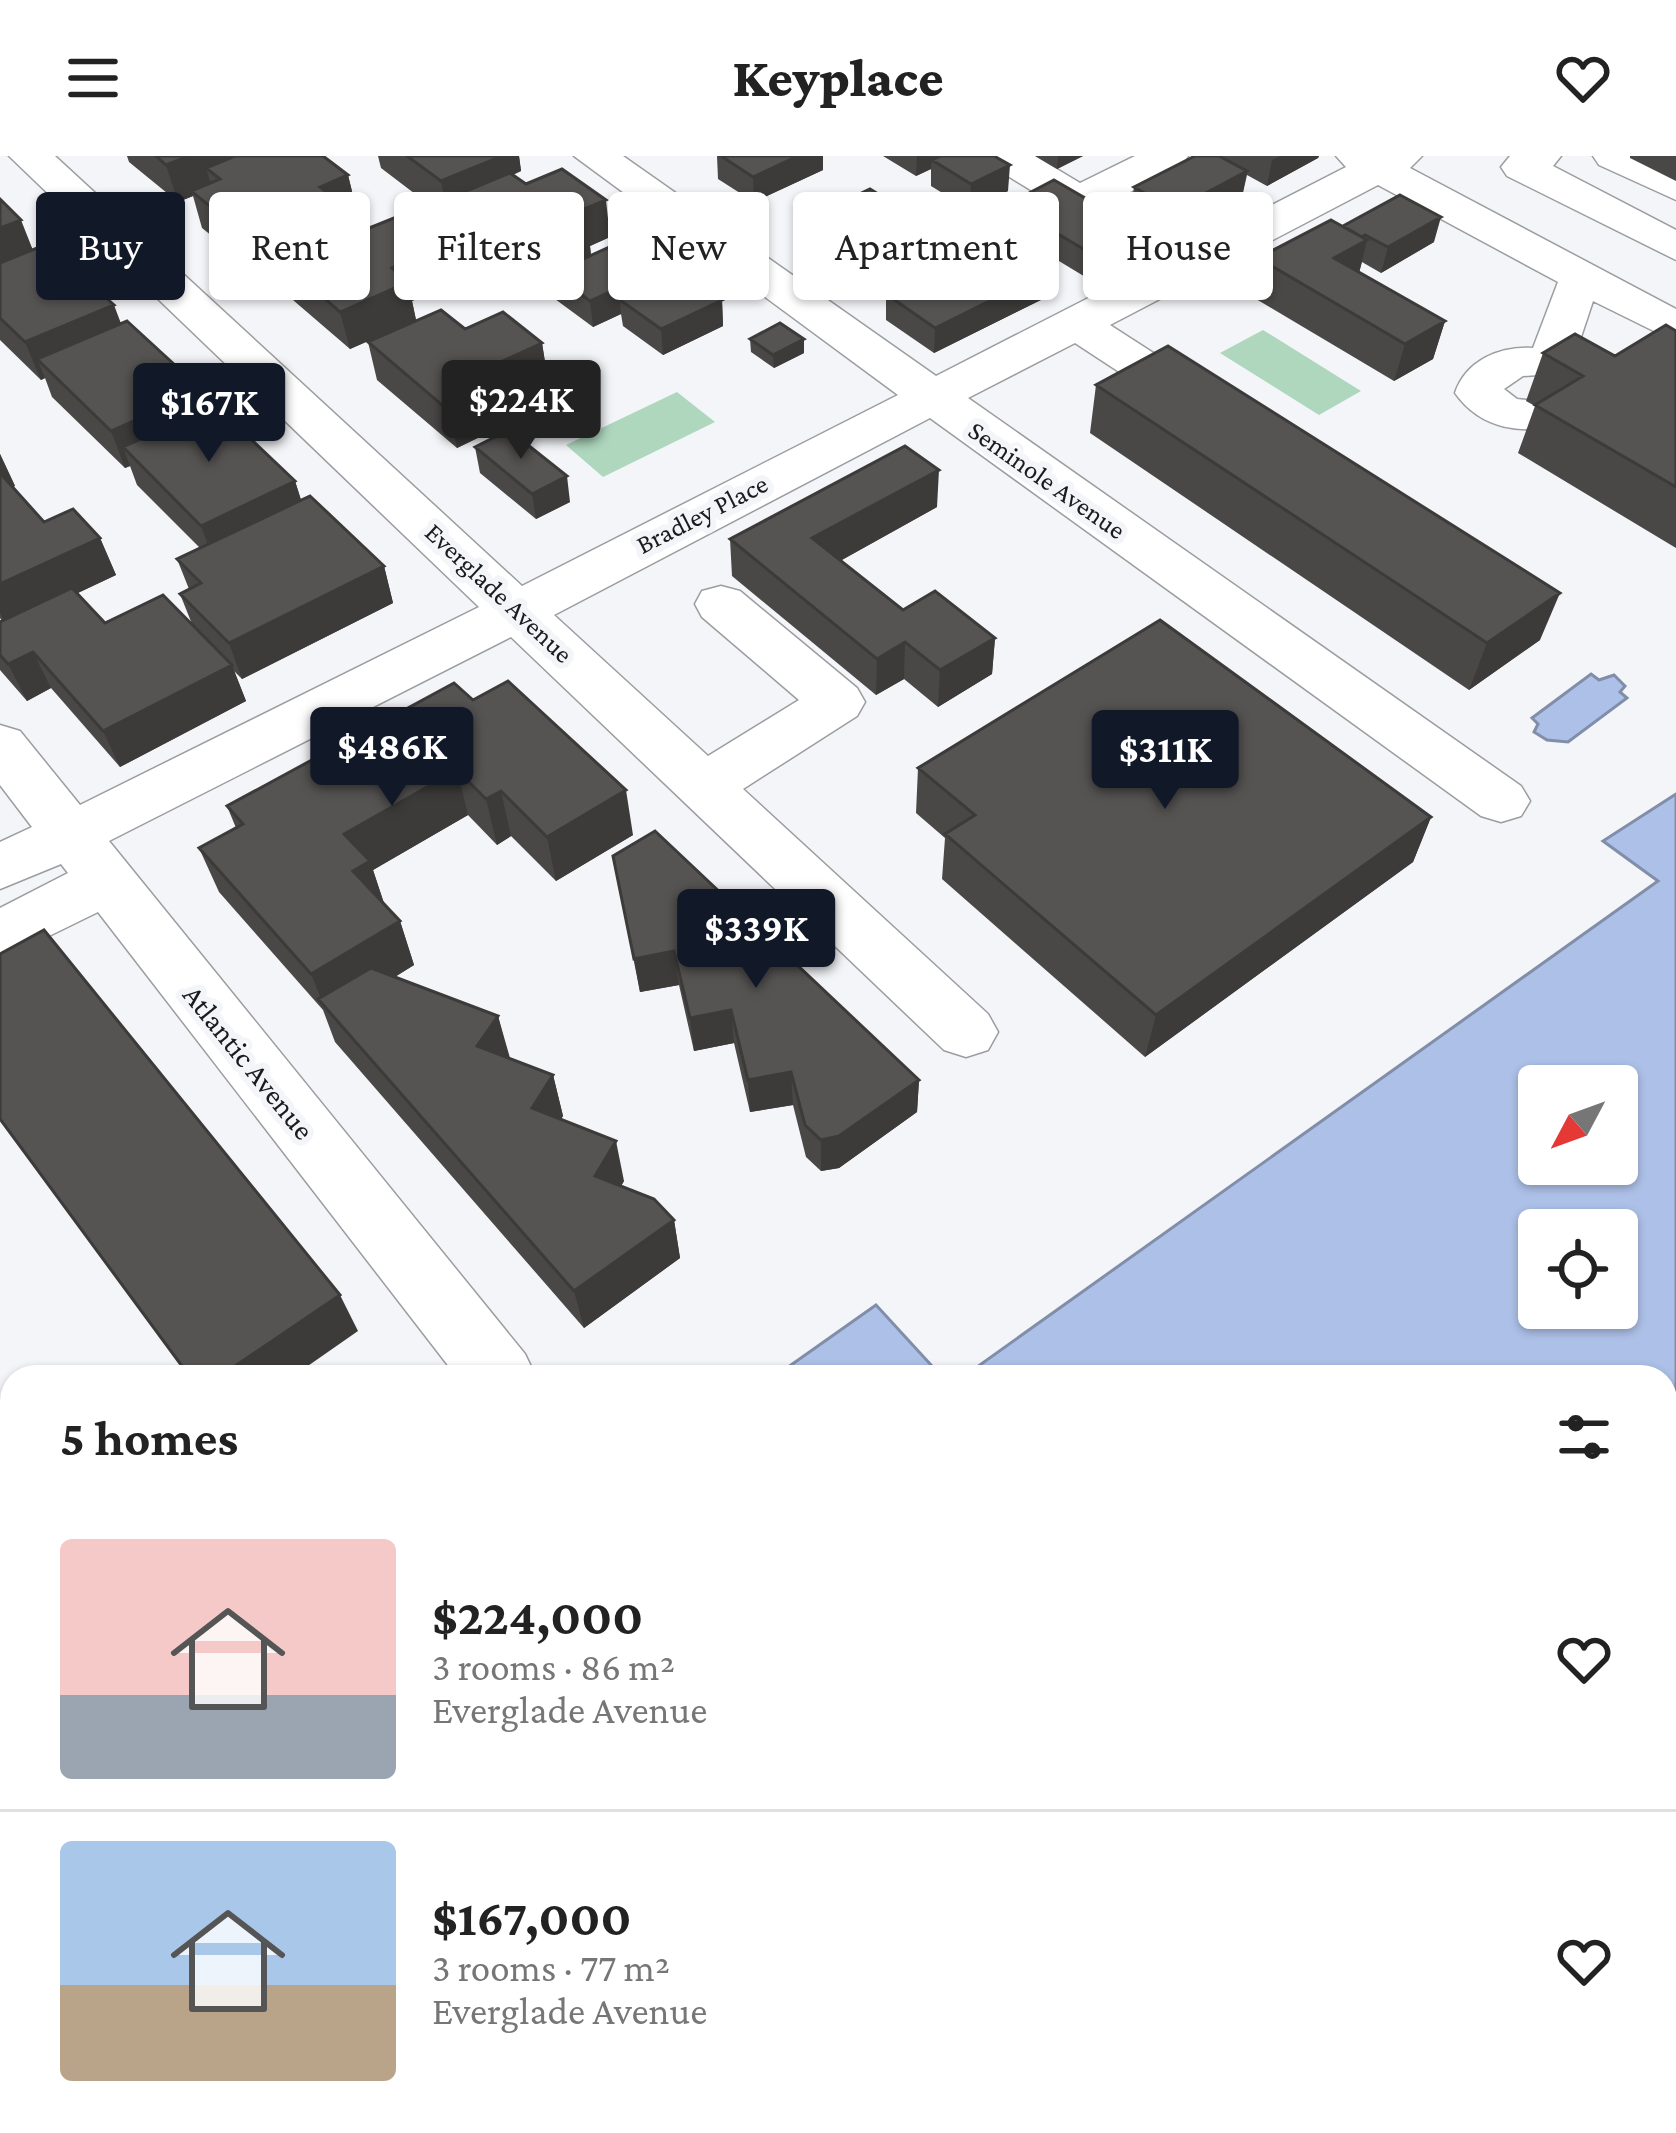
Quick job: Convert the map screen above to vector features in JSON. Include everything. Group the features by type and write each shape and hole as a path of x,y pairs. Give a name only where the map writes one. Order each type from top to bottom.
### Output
{"street":[{"name":"Everglade Avenue","path":"30,156 102,250 517,610 966,1032"},
{"name":"Seminole Avenue","path":"595,156 1501,801"},
{"path":"1005,156 1083,203"},
{"path":"1079,201 1167,156"},
{"path":"1540,156 1522,167 1676,247"},
{"path":"1614,156 1676,187"},
{"name":"Bradley Place","path":"1273,218 1379,160"},
{"path":"1379,160 1676,328"},
{"path":"1558,390 1570,301 1583,278"},
{"name":"Bradley Place","path":"0,867 88,857 206,771 1120,300"},
{"path":"1076,323 1261,443"},
{"path":"704,786 837,702 721,604"},
{"name":"Atlantic Avenue","path":"0,745 490,1365"},
{"path":"0,936 88,857"}],"green space":[{"path":"1263,330 1361,391 1319,415 1220,353"},
{"path":"677,392 715,422 603,477 566,445"}],"water":[{"path":"1591,674 1599,680 1614,675 1625,686 1620,692 1627,698 1568,742 1547,740 1534,732 1538,724 1532,718"},
{"path":"1676,794 1676,1365 980,1365 1658,881 1603,841"},
{"path":"876,1305 931,1365 791,1365"}],"building":[{"path":"156,156 189,156 166,165"},
{"path":"235,156 323,156 348,175 320,187 327,192 209,192 209,205 191,191 220,179 206,168"},
{"path":"407,156 502,156 441,181"},
{"path":"721,156 798,156 753,177"},
{"path":"994,156 1010,165 971,184 932,160"},
{"path":"1195,156 1219,156 1247,171 1208,192 1143,192 1134,187"},
{"path":"562,169 606,200 584,209 584,192 464,192 510,173 526,184"},
{"path":"1054,180 1083,197 1083,249 1059,234 1059,192 1031,192"},
{"path":"1400,195 1441,217 1388,247 1343,226"},
{"path":"0,199 21,220 0,228"},
{"path":"394,218 394,288 370,299 370,228"},
{"path":"1331,220 1367,240 1334,258 1445,321 1405,344 1273,267 1273,250"},
{"path":"36,248 36,300 109,300 114,305 25,342 0,318 0,263"},
{"path":"608,248 608,293 590,301 584,297 584,259"},
{"path":"326,300 367,300 340,312"},
{"path":"620,300 722,300 661,329"},
{"path":"895,300 991,300 935,328"},
{"path":"441,310 465,329 503,312 542,343 494,365 513,381 449,411 368,342"},
{"path":"127,321 202,390 111,431 37,359"},
{"path":"780,323 804,339 773,355 750,339"},
{"path":"1666,325 1676,331 1676,487 1535,405 1583,376 1543,353 1575,334 1615,356"},
{"path":"1168,346 1560,593 1487,643 1096,385"},
{"path":"216,406 295,481 201,526 123,447"},
{"path":"509,430 567,476 532,494 475,447"},
{"path":"905,446 939,470 812,538 903,610 935,591 995,638 940,670 905,642 877,659 730,539"},
{"path":"0,473 44,522 73,509 100,538 0,584"},
{"path":"310,496 384,566 229,643 180,594 201,583 177,559"},
{"path":"72,588 105,623 163,595 232,665 103,731 33,652 8,664 0,655 0,622"},
{"path":"1160,620 1431,817 1156,1015 945,834 975,815 918,768"},
{"path":"508,681 626,790 547,837 501,791 486,799 457,770 344,834 370,861 353,871 400,921 311,974 199,848 243,824 227,806 454,683 473,700"},
{"path":"655,831 919,1080 839,1136 821,1140 805,1125 791,1072 748,1080 731,1010 690,1018 674,951 634,959 613,856"},
{"path":"44,930 340,1295 237,1365 181,1365 0,1119 0,954"},
{"path":"371,968 498,1016 477,1046 553,1075 532,1108 616,1141 595,1176 654,1199 674,1220 574,1291 318,999"}]}
